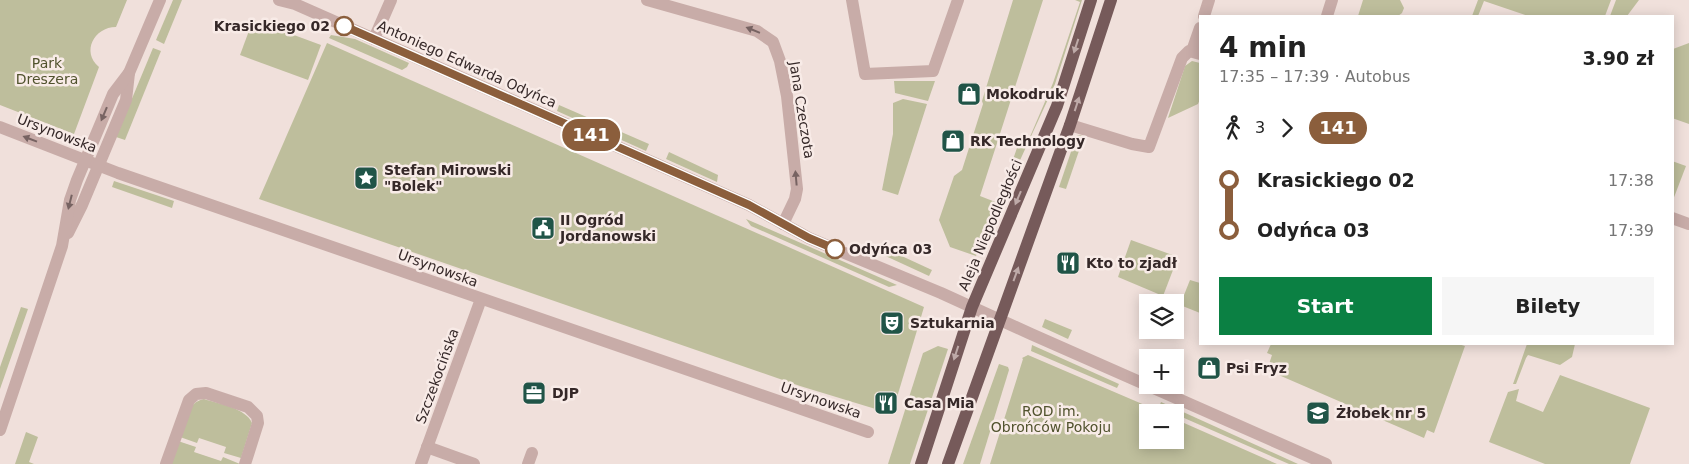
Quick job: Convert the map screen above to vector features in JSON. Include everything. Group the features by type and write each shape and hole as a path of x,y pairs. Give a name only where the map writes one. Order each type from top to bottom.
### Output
{"main road":[{"name":"Aleja Niepodległości","path":"921,464 972,307 1057,106 1091,0"},
{"path":"948,464 1070,125 1111,0"}],"street":[{"path":"62,246 70,200 85,160 113,94 129,73 160,0"},
{"name":"Antoniego Edwarda Odyńca","path":"279,0 295,4 749,205 835,249 929,288 1326,464"},
{"path":"374,39 391,0"},
{"name":"Jana Czeczota","path":"647,0 757,31 773,42 780,61 787,96 797,189 795,199 784,224"},
{"path":"852,0 865,74 933,71 954,1"},
{"path":"1204,15 1210,0"},
{"path":"1327,15 1332,0"},
{"path":"1070,125 1132,144 1149,147 1180,62 1187,52 1196,52 1199,34"},
{"path":"0,430 62,246 82,206 126,100 129,73"},
{"name":"Ursynowska","path":"0,127 98,165 868,432"},
{"path":"1674,219 1689,224"},
{"name":"Szczekocińska","path":"421,464 481,299"},
{"path":"166,464 190,400 196,394 206,393 248,407 257,416 258,423 244,464"},
{"path":"427,447 474,464"}],"green space":[{"name":"Park Dreszera","path":"0,0 127,0 116,27 102,31 92,41 91,54 99,67 74,134 0,105"},
{"path":"173,0 182,0 164,44 156,40"},
{"path":"1013,0 1043,0 980,196 998,203 1018,145 1025,137 1029,139 1053,83 1080,2 1075,0 1082,0 1055,84 976,256 950,247 939,220 954,176 962,170"},
{"path":"1363,0 1400,0 1404,8 1399,15 1358,15"},
{"path":"1478,0 1611,0 1605,15 1525,15 1484,1 1478,15 1472,15"},
{"path":"1616,0 1639,0 1628,15 1610,15"},
{"path":"253,20 321,45 308,80 240,55"},
{"path":"331,35 355,39 409,63 402,70 329,38"},
{"name":"II Ogród Jordanowski","path":"327,43 924,307 892,414 800,386 259,199"},
{"path":"1689,43 1689,124 1674,119 1674,49"},
{"path":"153,48 161,51 125,140 116,137"},
{"path":"458,60 501,78 498,85 455,66"},
{"path":"1192,61 1199,63 1199,102 1198,104 1168,118 1185,66"},
{"path":"894,81 935,81 928,101 895,93"},
{"path":"523,87 552,100 548,107 520,94"},
{"path":"903,99 927,104 898,195 882,190 893,134 893,103"},
{"path":"559,105 649,144 646,151 557,111"},
{"path":"1078,135 1084,136 1066,189 1059,187 1076,137"},
{"path":"669,152 718,175 717,182 666,159"},
{"path":"1674,162 1686,166 1674,197"},
{"path":"114,181 174,201 172,208 112,187"},
{"path":"746,219 897,285 889,287 751,226"},
{"path":"1131,240 1178,257 1164,294 1158,294 1118,277"},
{"path":"880,246 932,270 929,276 879,253"},
{"path":"1190,280 1199,283 1199,313 1184,307 1184,295"},
{"path":"21,307 28,309 0,389 0,367"},
{"path":"1045,319 1072,330 1068,339 1042,327"},
{"path":"1032,345 1119,384 1117,388 1031,351"},
{"path":"1271,345 1465,346 1434,433 1427,430 1424,438 1267,370 1272,355 1267,353"},
{"path":"1527,345 1575,345 1572,357 1560,365 1528,355 1516,384 1513,384"},
{"path":"938,346 948,349 910,464 888,464 923,353"},
{"name":"ROD im. Obrońców Pokoju","path":"1028,355 1142,404 1139,404 1139,449 1184,449 1184,423 1277,464 990,464 1022,358"},
{"path":"999,364 1008,367 1009,370 980,464 963,464"},
{"path":"1560,375 1650,408 1630,464 1545,464 1489,442 1508,392 1519,389 1516,401 1543,412"},
{"path":"204,399 231,407 249,418 252,423 241,458 224,453 226,447 199,438 197,443 180,437 190,408 198,401"},
{"path":"1184,412 1298,464 1289,464 1184,418"},
{"path":"26,432 38,437 29,462 34,464 15,464"},
{"path":"178,441 196,447 194,452 221,461 223,457 240,464 170,464"}],"bus line":[{"name":"141","path":"344,26 749,205 809,238 835,249"}],"place":[{"name":"Krasickiego 02","path":"344,26"},
{"name":"Mokodruk","path":"969,94"},
{"name":"RK Technology","path":"953,141"},
{"name":"Stefan Mirowski \"Bolek\"","path":"366,178"},
{"name":"II Ogród Jordanowski","path":"543,228"},
{"name":"Odyńca 03","path":"835,249"},
{"name":"Kto to zjadł","path":"1068,263"},
{"name":"Sztukarnia","path":"892,323"},
{"name":"Psi Fryz","path":"1209,368"},
{"name":"DJP","path":"534,393"},
{"name":"Casa Mia","path":"886,403"},
{"name":"Żłobek nr 5","path":"1318,413"}]}
